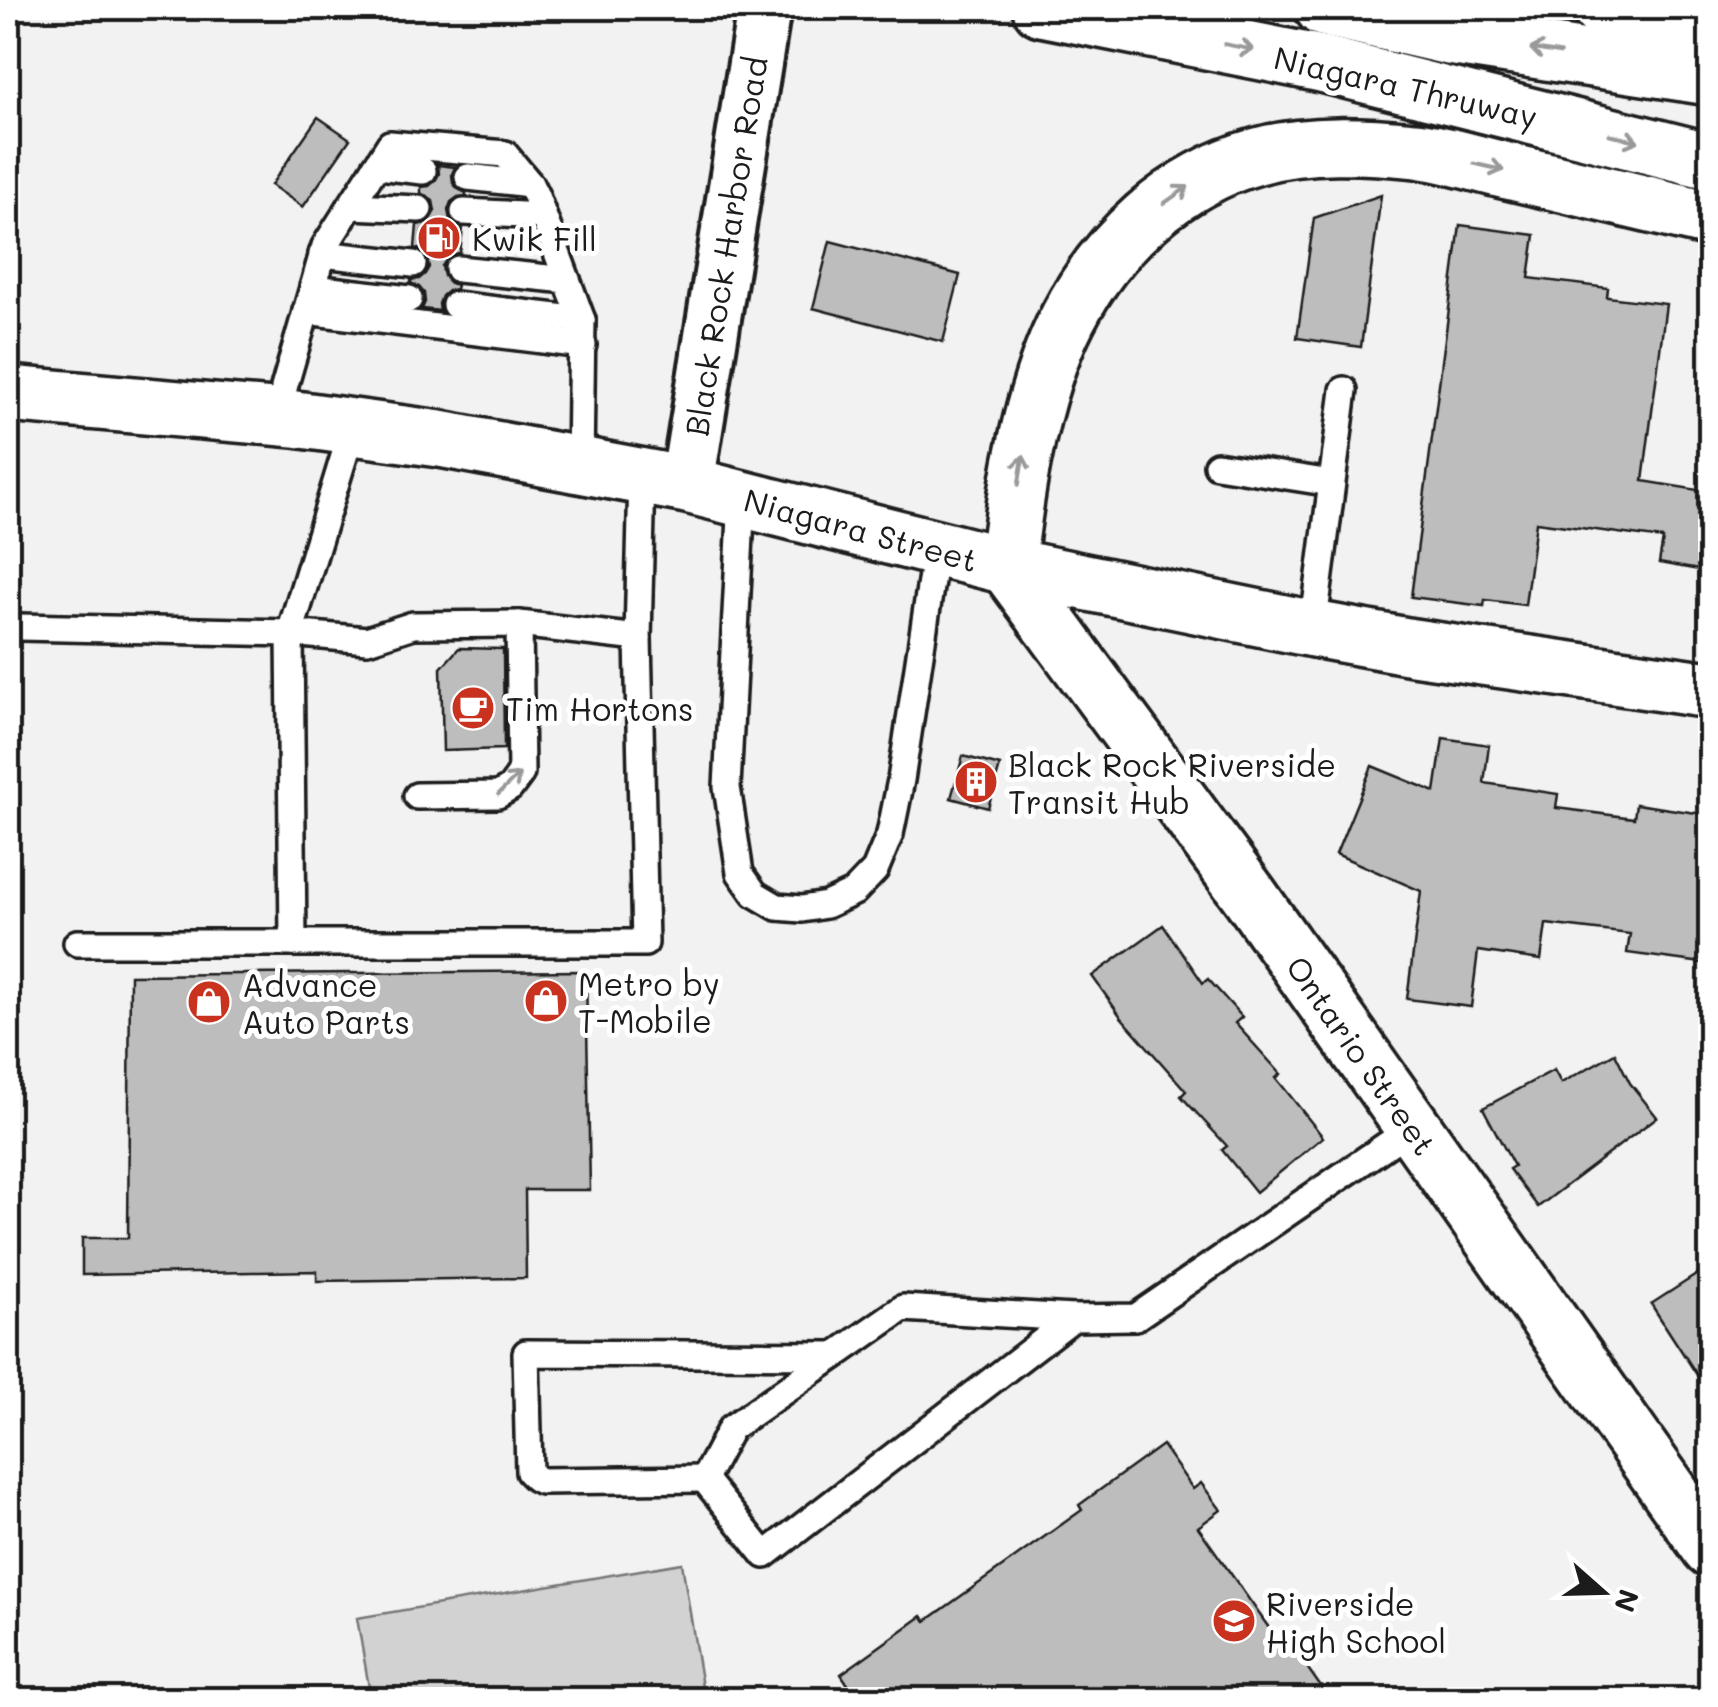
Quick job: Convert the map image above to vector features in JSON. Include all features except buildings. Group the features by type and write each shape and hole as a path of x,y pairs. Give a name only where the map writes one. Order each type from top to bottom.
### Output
{"main road":[{"name":"Niagara Thruway","path":"1040,8 1322,64 1710,161"},
{"name":"Niagara Thruway","path":"1322,8 1449,37 1710,77"},
{"path":"1600,8 1671,29 1710,67"},
{"path":"1007,566 1024,455 1046,373 1068,318 1102,263 1143,220 1177,192 1218,171 1260,156 1306,148 1420,151 1710,218"},
{"name":"Niagara Street","path":"8,394 282,418 440,439 664,480 1007,566 1313,630 1710,690"},
{"name":"Ontario Street","path":"1007,566 1250,896 1710,1548"}],"street":[{"name":"Black Rock Harbor Road","path":"664,480 764,8"}],"lane":[{"path":"282,418 284,388 322,254 390,144 505,154 530,184 582,332 580,464"},
{"path":"378,166 423,171"},
{"path":"468,177 530,184"},
{"path":"351,206 419,209"},
{"path":"464,212 542,216"},
{"path":"322,254 413,264"},
{"path":"458,269 566,280"},
{"path":"309,300 409,300"},
{"path":"309,300 582,332"},
{"path":"455,304 582,332"},
{"path":"1313,630 1344,390"},
{"path":"293,942 290,633 353,427"},
{"path":"1217,465 1332,483"},
{"path":"78,943 644,942 638,638 664,480"},
{"path":"742,498 726,788 740,873 755,894 777,906 802,909 826,905 854,892 874,870 890,834 936,548"},
{"path":"19,627 290,633 367,640 413,624 519,624 638,638"},
{"path":"417,796 498,795 510,788 521,772 519,624"},
{"path":"704,1479 731,1428 903,1308 1073,1318 1136,1317 1413,1127"},
{"path":"704,1479 765,1555 1073,1318"},
{"path":"704,1479 535,1478 530,1472 526,1353 835,1355"}],"shaded area":[{"path":"682,1563 704,1699 371,1699 357,1618"}],"place":[{"name":"Kwik Fill","path":"439,238"},
{"name":"Tim Hortons","path":"473,708"},
{"name":"Black Rock Riverside Transit Hub","path":"976,782"},
{"name":"Metro by T-Mobile","path":"546,1001"},
{"name":"Advance Auto Parts","path":"209,1002"},
{"name":"Riverside High School","path":"1234,1621"}]}
